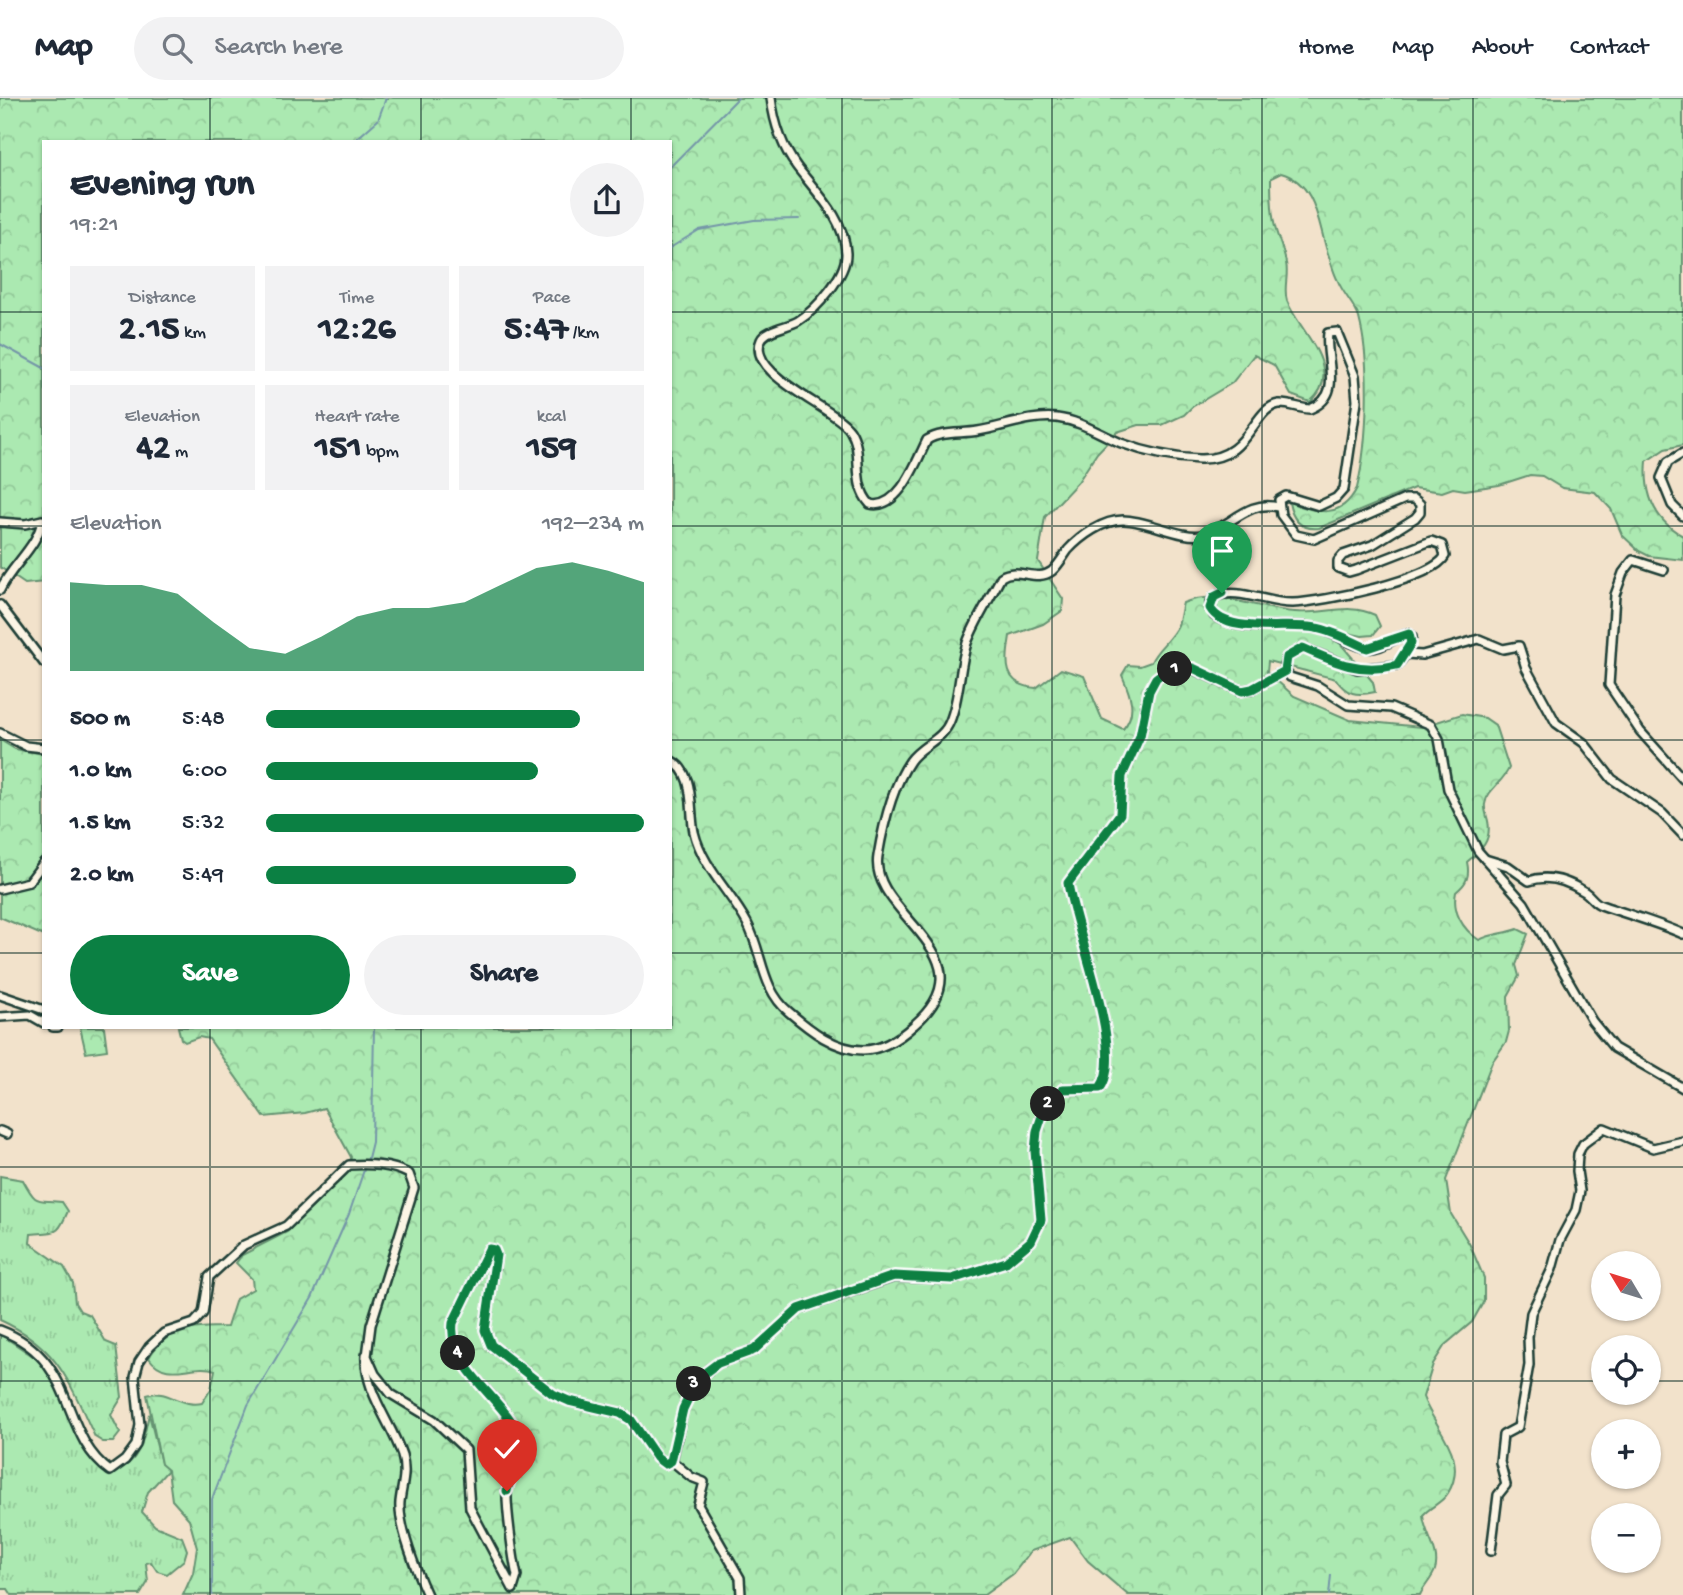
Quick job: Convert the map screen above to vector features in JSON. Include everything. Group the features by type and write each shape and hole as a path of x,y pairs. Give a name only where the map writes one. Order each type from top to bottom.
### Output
{"street":[{"path":"771,98 783,143 832,214 846,254 840,274 810,312 798,321 765,335 759,352 767,365 791,389 848,427 856,445 857,477 861,495 870,504 884,504 890,500 901,487 926,440 934,435 986,430 1035,418 1068,420 1118,442 1170,455 1210,459 1226,455 1244,441 1271,407 1280,404 1310,409 1323,401 1331,384 1328,333 1337,332 1358,390 1344,489 1336,498 1319,506 1286,496 1279,500 1278,508"},
{"path":"1683,453 1668,462 1661,478 1662,487 1672,505 1683,516"},
{"path":"672,761 681,768 687,779 697,842 747,923 765,976 777,1000 808,1027 842,1047 869,1050 882,1046 916,1024 933,1004 940,978 933,951 889,894 878,873 877,861 884,824 910,760 942,735 951,720 968,642 1001,577 1009,572 1043,575 1052,571 1079,540 1109,522 1151,522 1190,536 1200,535 1216,530 1253,507 1265,504 1278,508 1296,535 1314,539 1405,499 1414,499 1420,504 1420,512 1415,518 1372,545 1343,555 1338,561 1338,568 1349,572 1356,570 1431,541 1442,545 1444,556 1437,565 1368,589 1320,600 1276,603 1222,593 1210,603 1214,615 1236,624 1320,629 1367,648 1409,634 1412,638 1406,654 1397,665 1357,669 1303,648 1287,657 1285,671 1290,677 1318,685 1348,705 1391,708 1431,725 1439,739 1448,789 1464,825 1485,859 1524,903 1604,1038 1624,1055 1683,1088"},
{"path":"0,522 25,524 42,520"},
{"path":"0,590 9,571 40,534 42,525"},
{"path":"1664,570 1633,560 1623,573 1615,595 1609,685 1655,750 1683,779"},
{"path":"0,605 42,660"},
{"path":"1406,654 1422,655 1479,639 1503,649 1519,646 1527,668 1556,723 1584,743 1612,779 1662,813 1683,835"},
{"path":"671,1461 683,1409 698,1378 718,1363 754,1350 799,1309 894,1276 952,1279 1006,1262 1031,1241 1041,1220 1035,1151 1044,1110 1063,1089 1100,1088 1106,1081 1109,1054 1103,1020 1068,883 1120,814 1122,776 1140,736 1149,691 1156,678 1168,669 1193,668 1242,691 1252,689 1285,671"},
{"path":"0,733 26,746 42,748"},
{"path":"1485,859 1508,866 1529,881 1543,876 1572,884 1597,904 1647,918 1683,934"},
{"path":"0,889 29,882 42,865"},
{"path":"0,995 42,1009"},
{"path":"0,1017 30,1016 42,1022"},
{"path":"1491,1551 1498,1495 1506,1485 1500,1462 1503,1435 1518,1427 1529,1365 1531,1313 1552,1269 1560,1240 1576,1210 1580,1191 1576,1163 1583,1144 1604,1128 1653,1148 1683,1142"},
{"path":"0,1330 43,1355 93,1454 110,1471 125,1460 136,1445 140,1425 135,1377 139,1362 164,1332 194,1323 203,1313 209,1276 244,1245 286,1226 349,1165 376,1164 410,1174 414,1188 399,1229 366,1347 365,1366 382,1416 402,1455 407,1479 400,1503 402,1521 427,1595"},
{"path":"366,1347 375,1374 391,1394 433,1420 466,1450 470,1508 513,1589 517,1576 507,1491 518,1454 518,1436 458,1353 452,1335 453,1323 489,1249 494,1250 496,1255 485,1330 491,1345 553,1394 569,1401 620,1413 642,1433 657,1458 665,1464 671,1461"},
{"path":"671,1461 691,1477 705,1482 698,1505 740,1578 741,1595"}],"green space":[{"path":"0,98 1683,98 1683,445 1665,449 1647,461 1646,473 1649,495 1658,514 1683,536 1683,560 1649,556 1639,551 1622,535 1611,509 1595,492 1562,488 1542,476 1530,475 1499,485 1465,490 1453,488 1442,492 1414,488 1319,528 1307,527 1298,522 1292,514 1289,502 1309,509 1328,511 1344,505 1357,488 1364,449 1367,380 1359,318 1335,274 1314,205 1302,185 1281,173 1271,178 1271,196 1276,232 1287,268 1286,296 1322,364 1324,377 1320,390 1310,402 1291,395 1274,365 1254,355 1232,383 1192,407 1184,415 1162,425 1139,425 1117,432 1097,453 1078,482 1045,517 1038,561 1063,599 1062,611 1043,624 1010,636 1009,671 1017,682 1036,688 1061,669 1084,676 1102,719 1123,729 1128,723 1131,703 1122,675 1128,665 1140,666 1151,662 1178,625 1183,603 1210,598 1295,612 1355,609 1375,615 1380,626 1373,635 1362,636 1328,629 1373,682 1375,692 1352,693 1336,679 1268,661 1267,672 1294,696 1350,720 1421,727 1462,714 1485,718 1495,725 1509,768 1486,799 1489,828 1487,840 1467,862 1468,875 1456,892 1457,913 1463,925 1479,940 1518,929 1528,934 1516,965 1519,976 1508,996 1509,1031 1506,1042 1492,1062 1446,1180 1451,1214 1470,1245 1484,1278 1484,1301 1472,1322 1445,1345 1433,1364 1423,1397 1448,1443 1455,1467 1454,1480 1448,1493 1423,1515 1436,1563 1434,1573 1420,1595 1128,1595 1088,1561 1070,1537 1031,1551 1013,1574 984,1595 183,1595 193,1573 197,1548 189,1519 172,1500 168,1470 161,1464 147,1395 161,1394 188,1403 202,1403 211,1389 215,1370 198,1368 172,1371 156,1365 149,1358 164,1340 183,1331 227,1327 236,1299 253,1289 252,1279 236,1263 242,1255 287,1232 349,1172 351,1157 324,1108 305,1113 264,1117 209,1039 199,1037 185,1042 181,1039 178,1029 672,1029 672,140 42,140 42,582 25,584 0,567"},
{"path":"0,740 15,749 42,754 42,935 0,917"},
{"path":"80,1029 104,1029 107,1050 86,1053"},
{"path":"0,1176 23,1180 35,1198 62,1202 68,1211 58,1229 31,1234 30,1243 64,1267 73,1283 75,1303 80,1311 90,1315 106,1342 116,1346 122,1397 111,1415 120,1433 113,1442 103,1442 95,1437 69,1383 49,1354 36,1342 0,1320"},
{"path":"0,1334 46,1365 95,1459 117,1470 131,1461 140,1447 149,1414 161,1463 168,1470 148,1492 142,1512 155,1526 182,1537 187,1550 184,1560 167,1574 157,1571 151,1562 146,1563 148,1582 140,1595 12,1595 8,1589 0,1589"}],"waterway":[{"path":"355,140 378,120 386,98"},
{"path":"672,165 738,98"},
{"path":"672,247 699,230 754,220 799,219"},
{"path":"0,344 42,367"},
{"path":"367,1162 372,1142 374,1029"},
{"path":"212,1595 212,1499 248,1405 312,1298 349,1214 365,1167"},
{"path":"1329,1595 1331,1575"}],"route":[{"path":"507,1491 518,1454 518,1436 471,1373 453,1343 452,1335 453,1323 481,1266 483,1256 489,1249 494,1250 496,1255 485,1330 491,1345 506,1360 553,1394 569,1401 620,1413 631,1420 657,1458 665,1464 671,1461 674,1454 683,1409 698,1378 718,1363 754,1350 799,1309 894,1276 952,1279 1006,1262 1031,1241 1041,1220 1035,1151 1037,1131 1044,1110 1063,1089 1100,1088 1106,1081 1108,1066 1109,1054 1103,1020 1068,883 1073,873 1113,827 1120,814 1122,776 1140,736 1149,691 1156,678 1168,669 1193,668 1242,691 1252,689 1285,671 1284,663 1287,657 1303,648 1327,659 1367,670 1397,665 1411,643 1409,634 1400,635 1378,647 1367,648 1306,626 1236,624 1220,619 1210,608 1214,597 1222,593"}]}
